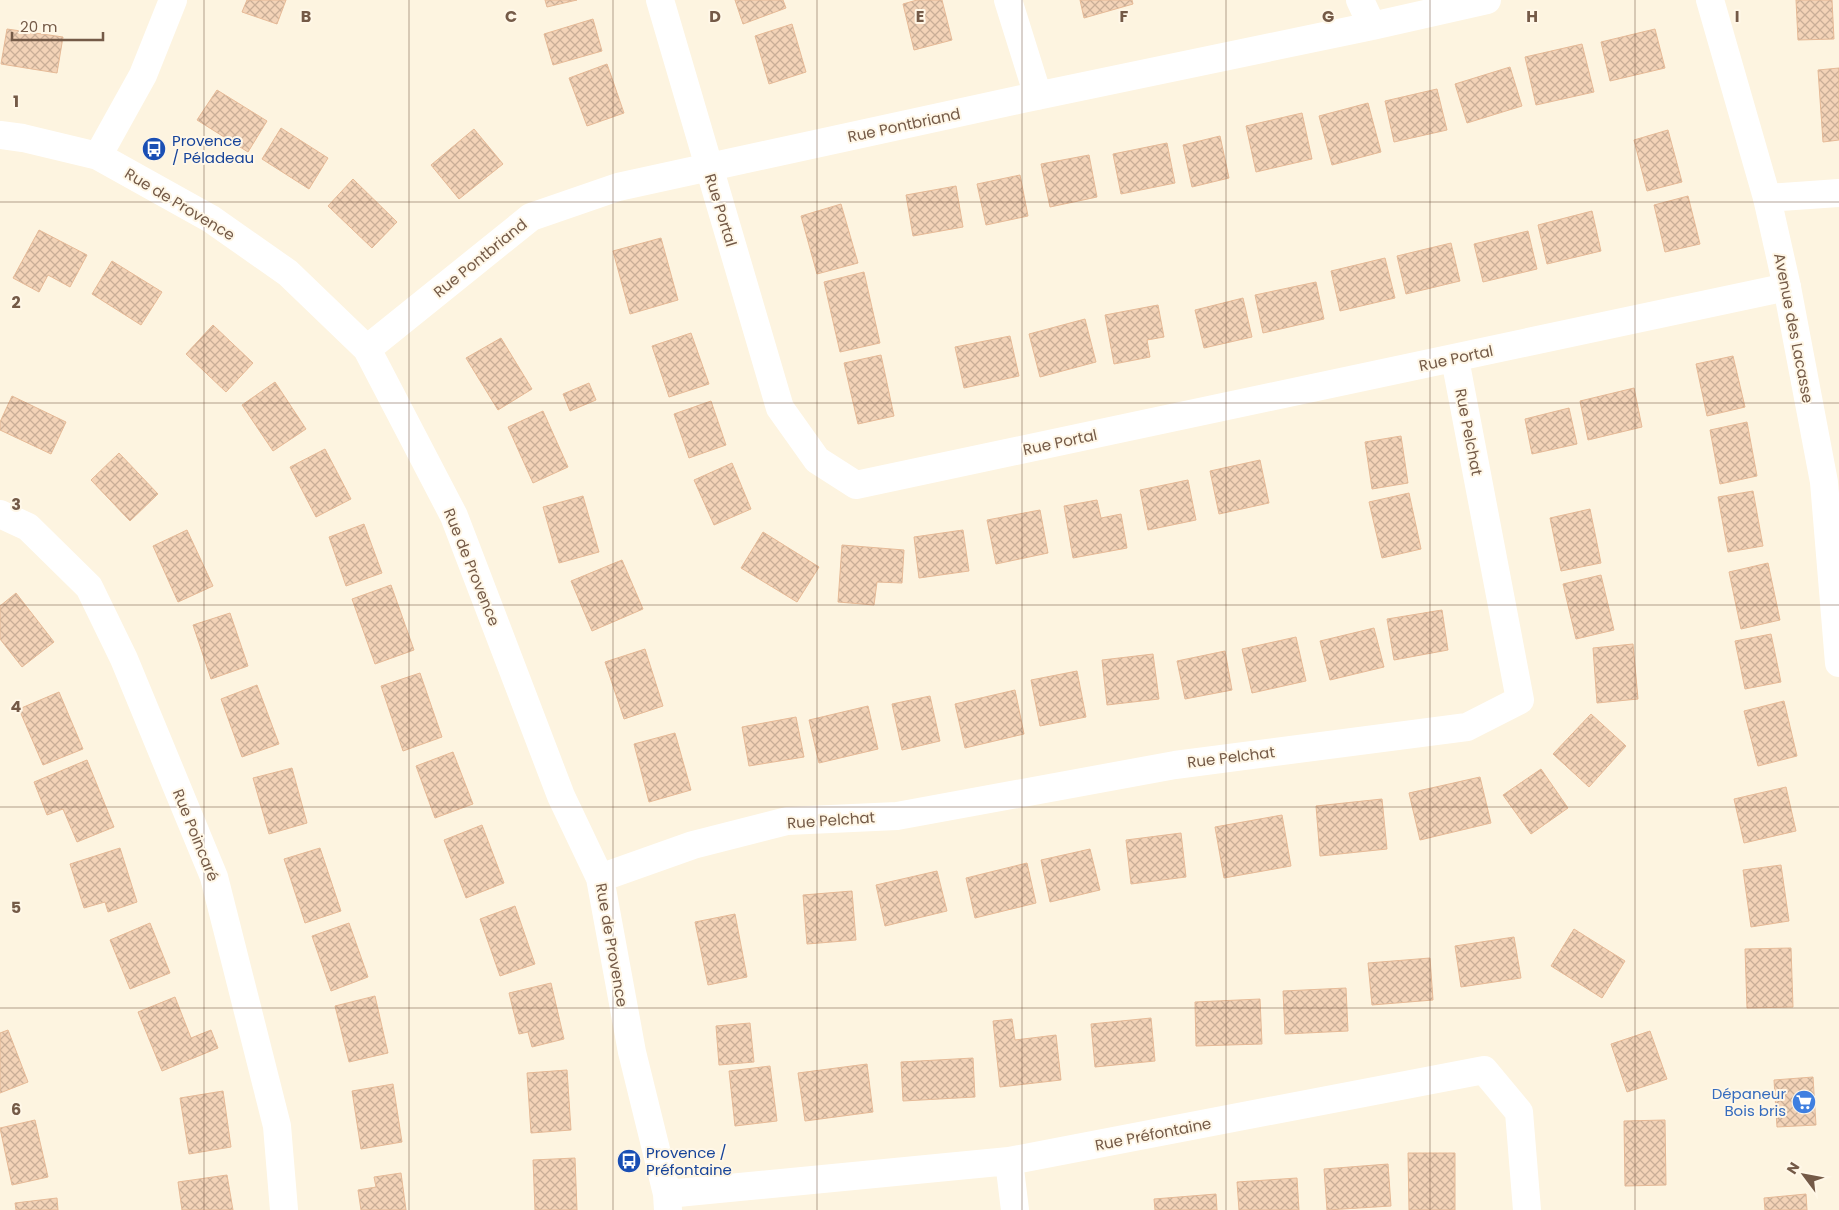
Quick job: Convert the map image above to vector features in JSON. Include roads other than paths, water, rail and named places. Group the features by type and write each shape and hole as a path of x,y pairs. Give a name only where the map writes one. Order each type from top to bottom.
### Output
{"street":[{"path":"98,156 142,75 173,0"},
{"name":"Rue Portal","path":"660,0 780,408 817,460 856,485 1787,287"},
{"path":"1008,0 1038,96"},
{"path":"1360,0 1372,26"},
{"name":"Rue Pontbriand","path":"367,349 531,217 618,187 1487,0"},
{"name":"Avenue des Lacasse","path":"1710,0 1767,198 1787,287 1824,482 1839,663"},
{"name":"Rue de Provence","path":"0,135 23,138 98,156 211,219 288,273 367,349 454,516 561,796 600,878 632,1052 668,1202"},
{"path":"1767,198 1839,193"},
{"name":"Rue Pelchat","path":"600,878 693,845 786,821 897,816 1175,765 1466,727 1520,700 1455,359"},
{"name":"Rue Poincaré","path":"0,514 28,526 89,587 124,659 214,877 277,1126 284,1210"},
{"name":"Rue Préfontaine","path":"668,1202 1010,1161 1484,1070 1519,1112 1527,1210"},
{"path":"1010,1161 1015,1210"}],"place":[{"name":"Provence / Péladeau","path":"154,149"},
{"name":"Dépaneur Bois bris","path":"1804,1102"},
{"name":"Provence / Préfontaine","path":"629,1161"}]}
